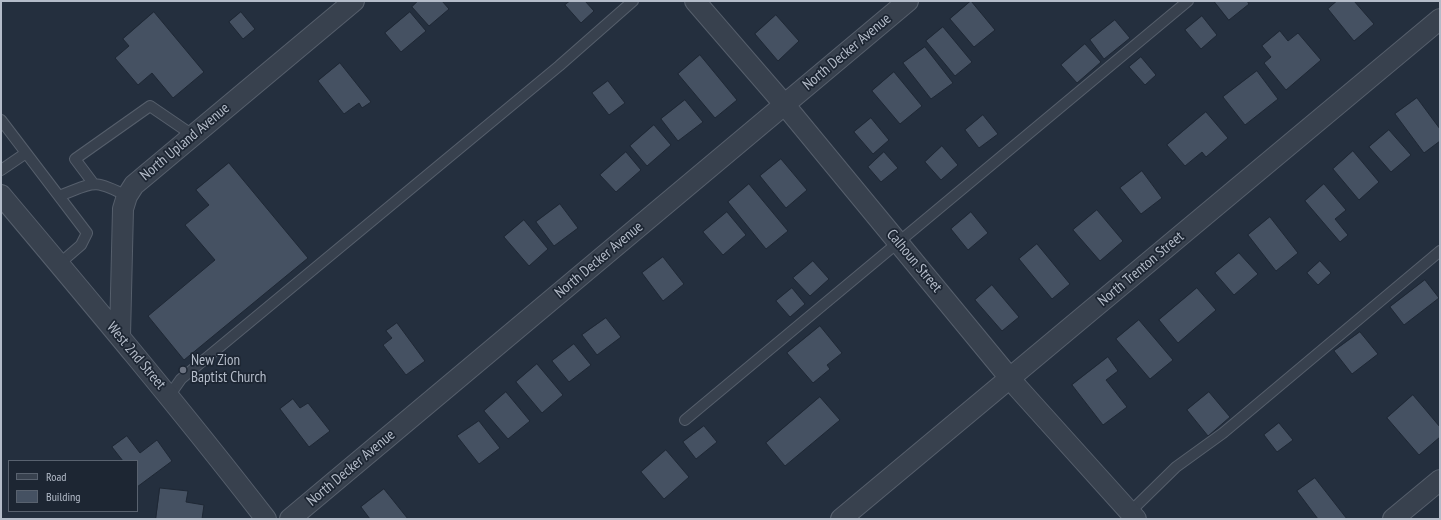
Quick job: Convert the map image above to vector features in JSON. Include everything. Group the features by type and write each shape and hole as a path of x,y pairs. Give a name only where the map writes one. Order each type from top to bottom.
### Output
{"street":[{"name":"North Upland Avenue","path":"120,336 122,209 127,196 134,185 354,1"},
{"name":"Calhoun Street","path":"695,1 784,104 1012,377 1018,388 1133,516"},
{"name":"North Decker Avenue","path":"290,519 908,1"},
{"name":"North Trenton Street","path":"842,519 1440,19"},
{"name":"West 2nd Street","path":"1,195 120,336 266,519"},
{"path":"1393,519 1440,480"}],"lane":[{"path":"169,396 181,379 559,66 633,1"},
{"path":"685,420 1188,1"},
{"path":"93,183 75,159 150,106 194,136"},
{"path":"1,120 87,233 81,245 59,264"},
{"path":"1,170 26,153"},
{"path":"59,196 93,183 105,185 127,196"},
{"path":"1133,516 1176,467 1222,433 1440,252"}],"building":[{"path":"418,1 442,1 449,9 429,26 412,7"},
{"path":"570,1 585,1 594,11 581,23 565,5"},
{"path":"971,1 995,30 974,47 950,19"},
{"path":"1214,1 1247,1 1249,4 1229,20"},
{"path":"1337,1 1354,1 1374,24 1354,41 1328,9"},
{"path":"154,12 204,72 173,98 152,73 138,85 115,58 129,46 123,39"},
{"path":"241,12 255,29 243,39 229,22"},
{"path":"410,12 426,31 401,52 385,33"},
{"path":"776,15 799,41 778,61 755,34"},
{"path":"1202,16 1217,35 1201,49 1185,30"},
{"path":"1115,20 1130,38 1104,59 1090,40"},
{"path":"943,27 972,62 955,76 926,41"},
{"path":"1280,31 1288,41 1298,33 1321,60 1286,90 1264,63 1271,57 1262,46"},
{"path":"1085,44 1101,62 1077,83 1061,65"},
{"path":"925,47 953,83 931,99 903,63"},
{"path":"700,55 737,100 715,118 678,74"},
{"path":"1141,57 1156,75 1145,85 1129,67"},
{"path":"340,63 371,102 362,108 359,103 344,114 318,81"},
{"path":"1257,71 1278,99 1245,125 1223,97"},
{"path":"894,72 922,106 900,124 872,91"},
{"path":"608,81 625,103 609,115 592,93"},
{"path":"1417,98 1440,129 1440,141 1424,153 1395,114"},
{"path":"685,100 703,122 678,141 661,119"},
{"path":"1206,112 1228,138 1206,157 1202,152 1185,166 1167,145"},
{"path":"983,115 998,134 979,148 965,130"},
{"path":"871,118 889,140 873,154 854,132"},
{"path":"654,125 671,145 647,166 630,146"},
{"path":"1389,130 1411,155 1391,172 1369,147"},
{"path":"942,146 958,165 941,180 925,162"},
{"path":"1353,151 1379,182 1359,200 1333,169"},
{"path":"626,152 641,170 616,192 600,175"},
{"path":"884,152 898,168 881,182 868,167"},
{"path":"781,159 807,190 786,208 760,176"},
{"path":"229,163 308,258 184,360 148,316 215,260 185,225 209,205 196,190"},
{"path":"1142,171 1162,198 1141,214 1120,188"},
{"path":"749,184 788,231 766,249 728,202"},
{"path":"1324,184 1346,210 1335,219 1348,235 1340,242 1305,201"},
{"path":"560,204 578,228 554,246 536,222"},
{"path":"1097,210 1123,241 1100,261 1073,230"},
{"path":"727,212 746,235 723,255 703,232"},
{"path":"971,212 988,233 968,250 951,229"},
{"path":"1270,217 1298,253 1276,271 1248,235"},
{"path":"524,220 548,249 529,266 504,237"},
{"path":"1037,244 1070,284 1052,299 1019,259"},
{"path":"1239,253 1258,274 1234,295 1215,273"},
{"path":"663,257 684,284 663,301 642,273"},
{"path":"813,261 829,279 810,296 793,278"},
{"path":"1320,261 1331,273 1318,285 1307,273"},
{"path":"1425,280 1439,298 1404,325 1390,307"},
{"path":"992,285 1019,317 1002,331 975,300"},
{"path":"792,288 805,304 790,317 776,301"},
{"path":"1197,288 1216,310 1178,343 1159,320"},
{"path":"606,318 621,337 597,355 582,335"},
{"path":"1139,320 1173,360 1150,379 1116,339"},
{"path":"397,323 425,361 406,375 383,345 392,338 386,331"},
{"path":"820,326 842,353 827,365 830,369 813,383 787,353"},
{"path":"1360,332 1378,354 1352,374 1334,351"},
{"path":"574,344 591,365 569,382 552,361"},
{"path":"1108,357 1118,371 1106,380 1127,407 1103,425 1072,385"},
{"path":"537,364 563,395 542,413 516,382"},
{"path":"506,392 530,421 508,439 484,411"},
{"path":"1209,392 1230,417 1208,436 1187,410"},
{"path":"1413,395 1440,427 1440,437 1419,455 1387,418"},
{"path":"820,397 840,420 785,466 766,443"},
{"path":"293,399 300,408 308,403 330,431 309,447 280,409"},
{"path":"479,421 500,448 479,464 457,436"},
{"path":"1279,423 1293,440 1277,452 1264,435"},
{"path":"704,426 717,442 696,459 683,442"},
{"path":"127,436 140,453 157,440 172,461 138,486 138,460 122,460 112,447"},
{"path":"666,450 689,477 664,499 641,472"},
{"path":"1315,478 1347,519 1318,519 1297,491"},
{"path":"160,488 188,491 186,502 204,505 202,519 156,519"},
{"path":"384,489 408,519 370,519 361,507"}],"place":[{"name":"New Zion Baptist Church","path":"183,370"}]}
